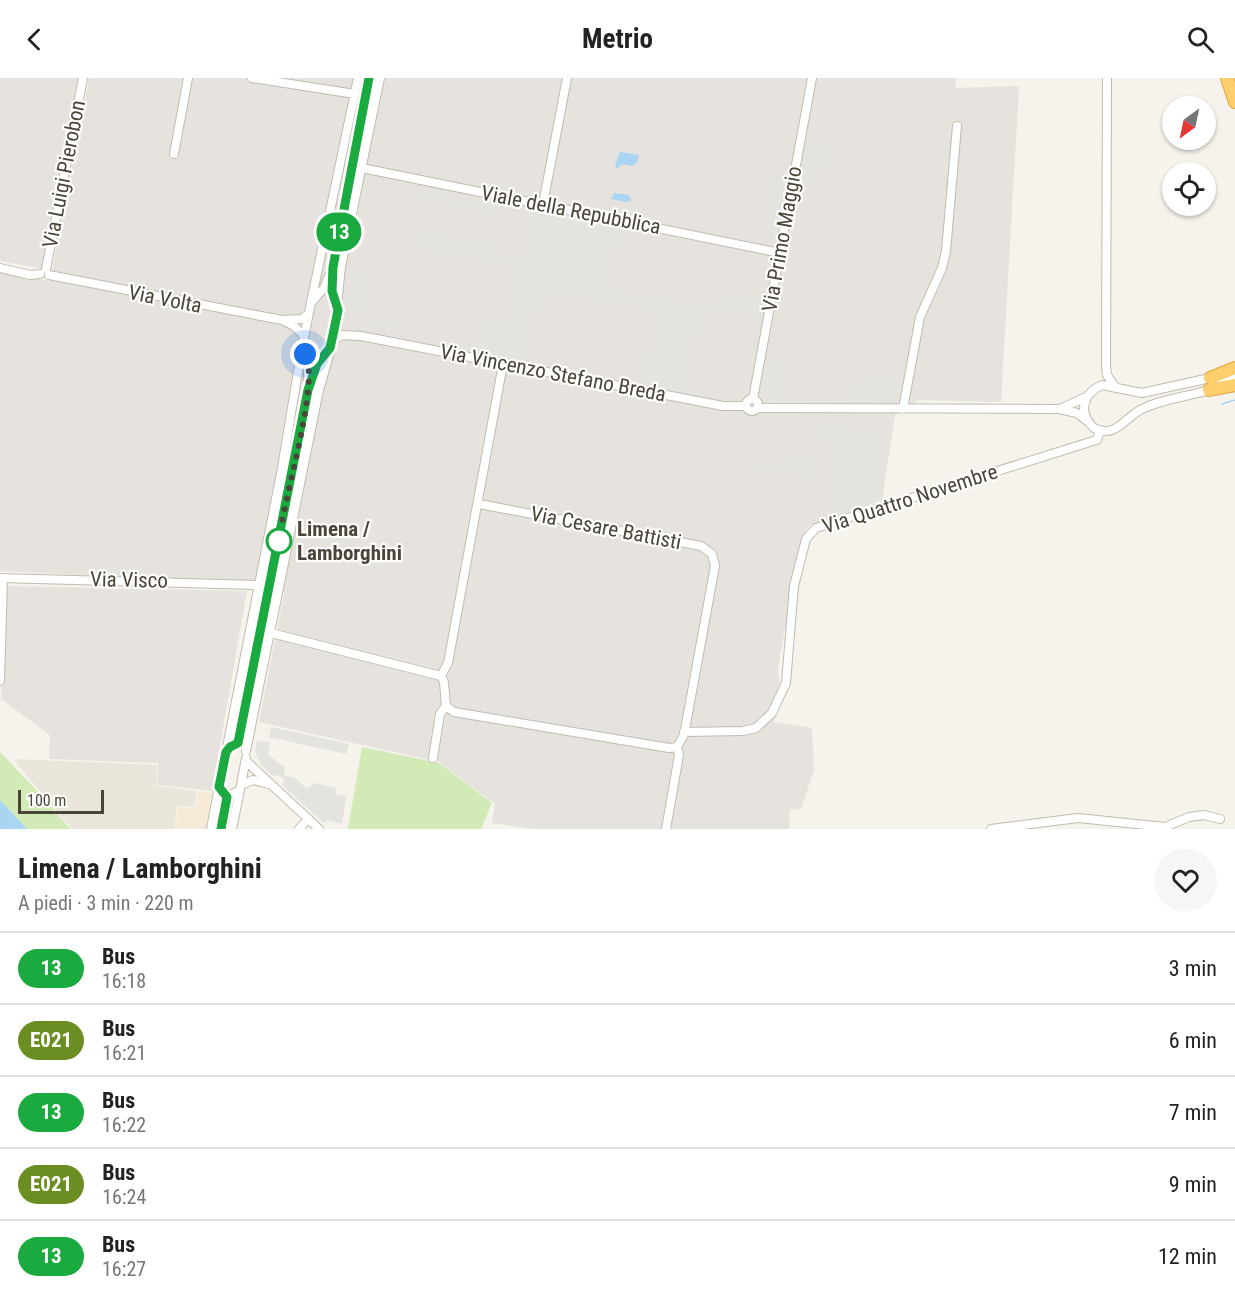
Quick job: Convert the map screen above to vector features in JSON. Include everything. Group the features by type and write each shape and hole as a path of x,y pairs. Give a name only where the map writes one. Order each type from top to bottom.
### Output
{"highway":[{"path":"1227,78 1235,102"},
{"path":"1210,384 1235,368"},
{"path":"1210,384 1235,385"}],"street":[{"name":"Via Luigi Pierobon","path":"45,273 83,78"},
{"path":"174,154 188,78"},
{"path":"252,78 355,94"},
{"path":"211,829 310,303 358,78"},
{"path":"310,303 321,294 333,267 369,78"},
{"path":"335,301 380,78"},
{"path":"543,204 567,78"},
{"name":"Via Primo Maggio","path":"753,399 812,78"},
{"path":"1107,78 1106,365 1107,375 1116,387"},
{"path":"903,409 920,318 945,257 957,126"},
{"name":"Viale della Repubblica","path":"362,168 780,253"},
{"path":"336,183 348,185"},
{"path":"232,829 319,390 337,316 333,267"},
{"name":"Via Volta","path":"0,268 30,275 45,273 282,320"},
{"path":"321,294 335,301"},
{"path":"282,320 302,319 308,314"},
{"name":"Via Vincenzo Stefano Breda","path":"337,316 344,328 361,336"},
{"path":"282,320 294,326 304,336"},
{"name":"Via Vincenzo Stefano Breda","path":"331,345 342,335 361,336 723,406 746,406 752,412 758,408 1059,409 1077,413 1100,431"},
{"path":"319,829 270,785 238,743 308,390 314,370 331,345"},
{"path":"302,347 307,356 308,390"},
{"path":"307,356 322,359"},
{"path":"441,676 448,663 503,364"},
{"path":"1097,387 1106,365"},
{"path":"1100,431 1111,431 1122,426 1137,412 1160,401 1235,377"},
{"path":"1097,387 1102,385 1142,393 1210,384"},
{"name":"Via Vincenzo Stefano Breda","path":"1059,409 1086,397 1097,387"},
{"path":"1086,397 1083,404 1087,422"},
{"path":"746,406 748,401 753,399 758,402 758,408"},
{"name":"Via Quattro Novembre","path":"684,732 743,731 756,728 772,713 786,683 794,586 806,539 816,528 1097,440 1100,431"},
{"name":"Via Cesare Battisti","path":"479,504 700,546 710,552 715,566 684,732 677,747 679,755 666,829"},
{"path":"274,564 285,566"},
{"path":"0,681 2,578"},
{"name":"Via Visco","path":"2,578 257,585"},
{"path":"271,633 441,676 444,682 446,706 440,714 433,758"},
{"path":"246,702 257,704"},
{"path":"446,706 463,713 669,748 677,747"},
{"path":"226,752 238,743"},
{"path":"221,829 227,797 254,780 270,785"},
{"path":"219,787 227,797"},
{"path":"992,829 1078,818 1165,827 1189,817 1204,815 1220,819"},
{"path":"299,829 308,819"}],"shaded area":[{"path":"0,78 78,78 43,269 0,261"},
{"path":"89,78 956,78 955,88 1019,86 1001,402 919,400 895,415 882,501 810,525 805,532 778,667 780,693 774,722 812,728 814,770 801,809 790,810 789,829 532,829 492,823 495,804 439,762 259,722 284,593 250,583 0,571 0,273 50,281"},
{"path":"807,141 828,145 820,188 798,185"},
{"path":"774,177 788,179 778,232 770,242 763,241"},
{"path":"420,189 482,201 489,205 491,199 501,202 498,254 523,256 524,206 544,210 571,223 622,227 607,288 710,308 713,292 764,300 761,317 717,309 716,313 701,311 685,392 641,384 656,312 540,290 525,363 473,353 478,317 515,322 516,269 520,269 521,264 428,255 420,244 423,231 490,241 491,214 419,199"},
{"path":"373,265 378,266 371,301 365,301 363,312 342,306 349,271 355,273 356,269 370,271"},
{"path":"377,313 404,318 403,326 391,323 390,331 372,328"},
{"path":"345,314 363,318 362,326 344,322"},
{"path":"769,355 790,359 782,403 770,402 761,395"},
{"path":"857,373 900,380 900,387 893,397 886,400 853,399"},
{"path":"814,419 886,434 880,499 833,516 830,512 838,479 839,441 823,439 815,478 751,467 751,462 815,457"},
{"path":"6,586 247,591 212,791 157,785 158,763 49,759 50,735 1,699"},
{"path":"271,727 349,744 346,754 269,737"},
{"path":"257,740 270,743 268,754 285,768 284,775 295,778 307,789 314,783 336,788 335,794 346,796 342,824 327,820 324,823 282,785 285,781 278,775 273,776 261,765 255,752"},
{"path":"13,759 157,765 156,786 196,791 195,807 176,806 175,829 72,829"},
{"path":"198,791 212,793 207,829 176,829 177,807 196,808"}],"green space":[{"path":"362,747 439,763 492,803 481,829 348,829"},
{"path":"0,752 70,829 27,829 0,800"}],"water":[{"path":"620,152 639,155 637,163 632,166 622,164 617,169 615,165"},
{"path":"614,193 629,195 631,200 626,202 611,199"},
{"path":"0,800 27,829 0,829"}],"waterway":[{"path":"1222,404 1235,400"}],"bus line":[{"name":"13","path":"221,829 227,797 223,795 219,787 226,752 238,743 308,390 317,364 330,348 338,310 332,291 333,267 369,78"}],"place":[{"name":"Limena / Lamborghini","path":"279,541"}],"route":[{"path":"279,541 308,390 308,362 305,354"}]}
